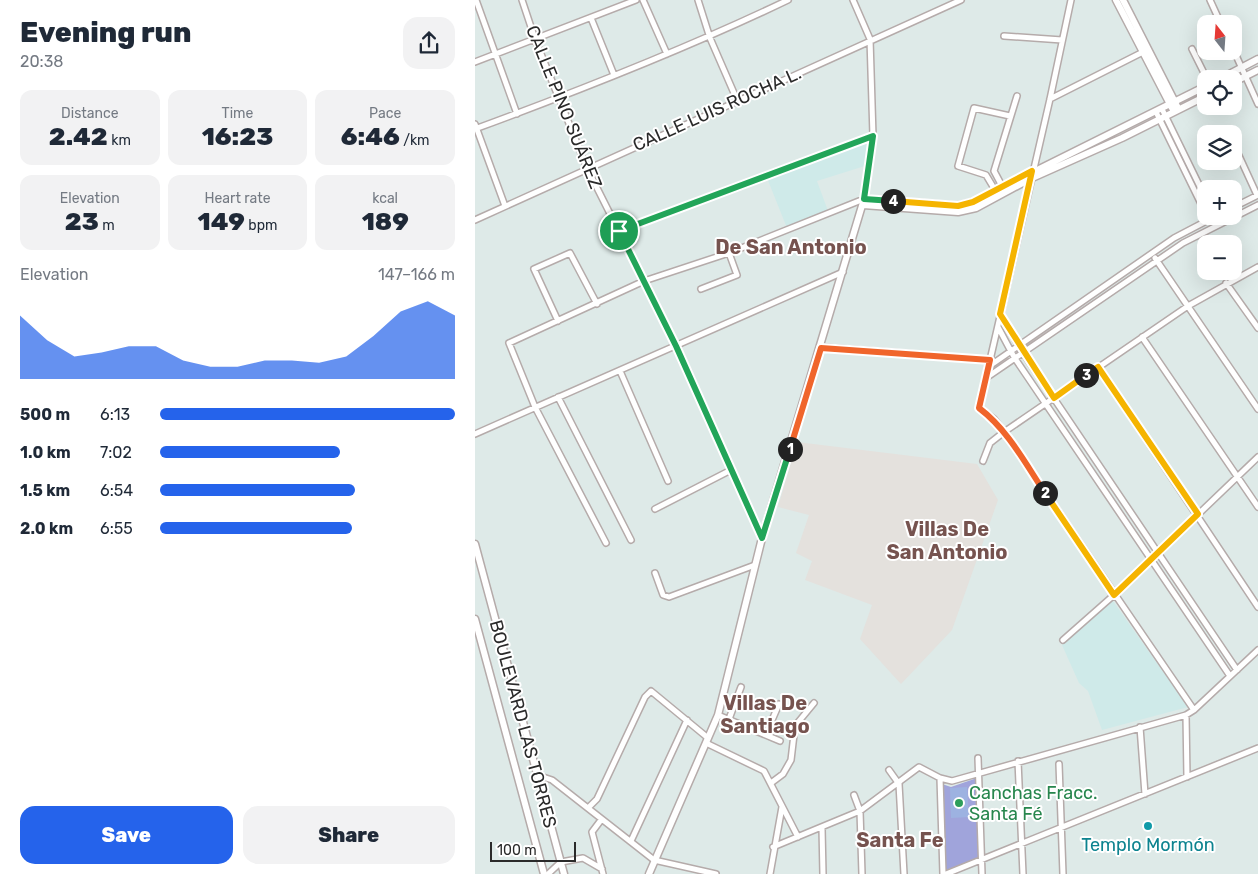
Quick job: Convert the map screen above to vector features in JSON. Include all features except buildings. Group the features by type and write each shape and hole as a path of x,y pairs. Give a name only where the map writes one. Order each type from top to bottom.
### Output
{"street":[{"path":"475,0 517,114"},
{"name":"CALLE PINO SUÁREZ","path":"522,0 535,39 561,98 587,168 676,346 762,538"},
{"path":"475,62 636,0"},
{"path":"643,0 667,54"},
{"path":"698,0 710,38 737,100"},
{"path":"505,206 476,127 561,98 614,75 710,38 788,0"},
{"path":"649,874 718,714 762,538 864,202 873,136 870,40 853,0"},
{"name":"CALLE LUIS ROCHA L.","path":"475,220 961,0"},
{"path":"1071,0 979,408 994,419 1005,432 1114,595 1194,710"},
{"path":"1116,0 1143,52 1173,103"},
{"path":"1123,0 1177,112"},
{"path":"1210,0 1217,15"},
{"path":"591,18 614,75"},
{"path":"1004,36 1062,40"},
{"path":"1192,49 1202,70"},
{"path":"1050,99 1143,52"},
{"path":"1237,70 1258,59"},
{"path":"1237,60 1258,104"},
{"path":"1242,78 1258,70"},
{"path":"606,543 535,407 509,343 644,281 729,253 864,202 958,206 995,190 1197,91"},
{"path":"1002,186 994,171 1017,96"},
{"path":"864,202 958,212 976,208 1030,179 1163,119 1197,101"},
{"path":"995,190 986,175 958,166 974,108 1010,116"},
{"path":"1159,110 1197,195"},
{"path":"1163,119 1197,182"},
{"path":"619,231 873,136"},
{"path":"1242,163 1257,195 1242,203"},
{"path":"986,175 994,171"},
{"path":"1242,213 1258,205"},
{"path":"988,367 1010,350 1197,223"},
{"path":"986,378 1022,351 1156,260 1183,243 1219,225"},
{"path":"558,321 534,269 571,253 597,304"},
{"path":"701,289 737,275 729,253"},
{"path":"1152,254 1258,409"},
{"path":"983,461 990,443 1005,432 1188,306 1226,283 1258,267"},
{"path":"475,434 844,272"},
{"path":"1226,283 1258,328"},
{"path":"1000,314 1018,345 1237,670"},
{"path":"997,326 1014,357 1045,404 1152,558 1230,676"},
{"path":"1142,336 1258,508"},
{"path":"821,348 990,360"},
{"path":"1098,367 1198,514 1258,607"},
{"path":"620,371 668,481"},
{"path":"558,397 631,540"},
{"path":"1063,640 1114,595 1258,457"},
{"path":"655,509 731,470"},
{"name":"BOULEVARD LAS TORRES","path":"475,544 564,874"},
{"path":"655,574 663,595 669,597 755,565"},
{"name":"BOULEVARD LAS TORRES","path":"475,618 547,874"},
{"path":"773,847 860,811 899,784 919,767 940,778 952,781 1185,715 1194,710 1258,650"},
{"path":"729,719 741,687"},
{"path":"588,808 597,798 645,697 651,691 687,720 707,741 764,770 798,837"},
{"path":"771,783 783,774 791,760 795,726 814,703"},
{"path":"766,734 779,704"},
{"path":"718,714 780,741"},
{"path":"1185,715 1187,777"},
{"path":"631,841 687,720"},
{"path":"1140,727 1145,794"},
{"path":"940,778 945,874 1258,748"},
{"path":"978,758 982,874"},
{"path":"1018,762 1023,874"},
{"path":"1059,764 1063,874"},
{"path":"889,770 899,784 903,874"},
{"path":"537,775 551,780 654,860 716,874"},
{"path":"855,795 860,811 862,874"},
{"path":"770,874 773,847 782,806"},
{"path":"601,820 592,832 603,871"},
{"path":"822,828 823,874"},
{"path":"547,874 561,862 583,858 603,871"}],"shaded area":[{"path":"869,141 868,165 817,181 828,211 787,228 767,178"},
{"path":"797,442 977,464 998,500 952,630 901,684 860,639 872,605 805,580 812,561 796,553 809,515 778,507"},
{"path":"1113,601 1188,707 1102,730 1088,691 1079,683 1062,645"},
{"path":"977,778 979,858 946,870 942,784 951,787"},
{"name":"Canchas Fracc. Santa Fé","path":"967,787 969,817 951,818 950,788"}],"place":[{"name":"Canchas Fracc. Santa Fé","path":"959,803"},
{"name":"Templo Mormón","path":"1148,826"}],"district":[{"name":"De San Antonio","path":"791,247"},
{"name":"Villas De San Antonio","path":"947,540"},
{"name":"Villas De Santiago","path":"765,714"},
{"name":"Santa Fe","path":"900,840"}],"route":[{"path":"873,136 871,165 864,199 958,206 973,202 1032,171 1000,314 1022,351 1054,398 1098,367 1198,514 1114,595 1005,432 994,419 979,408 990,360 821,348 762,538 676,346 619,231 873,136"}]}
